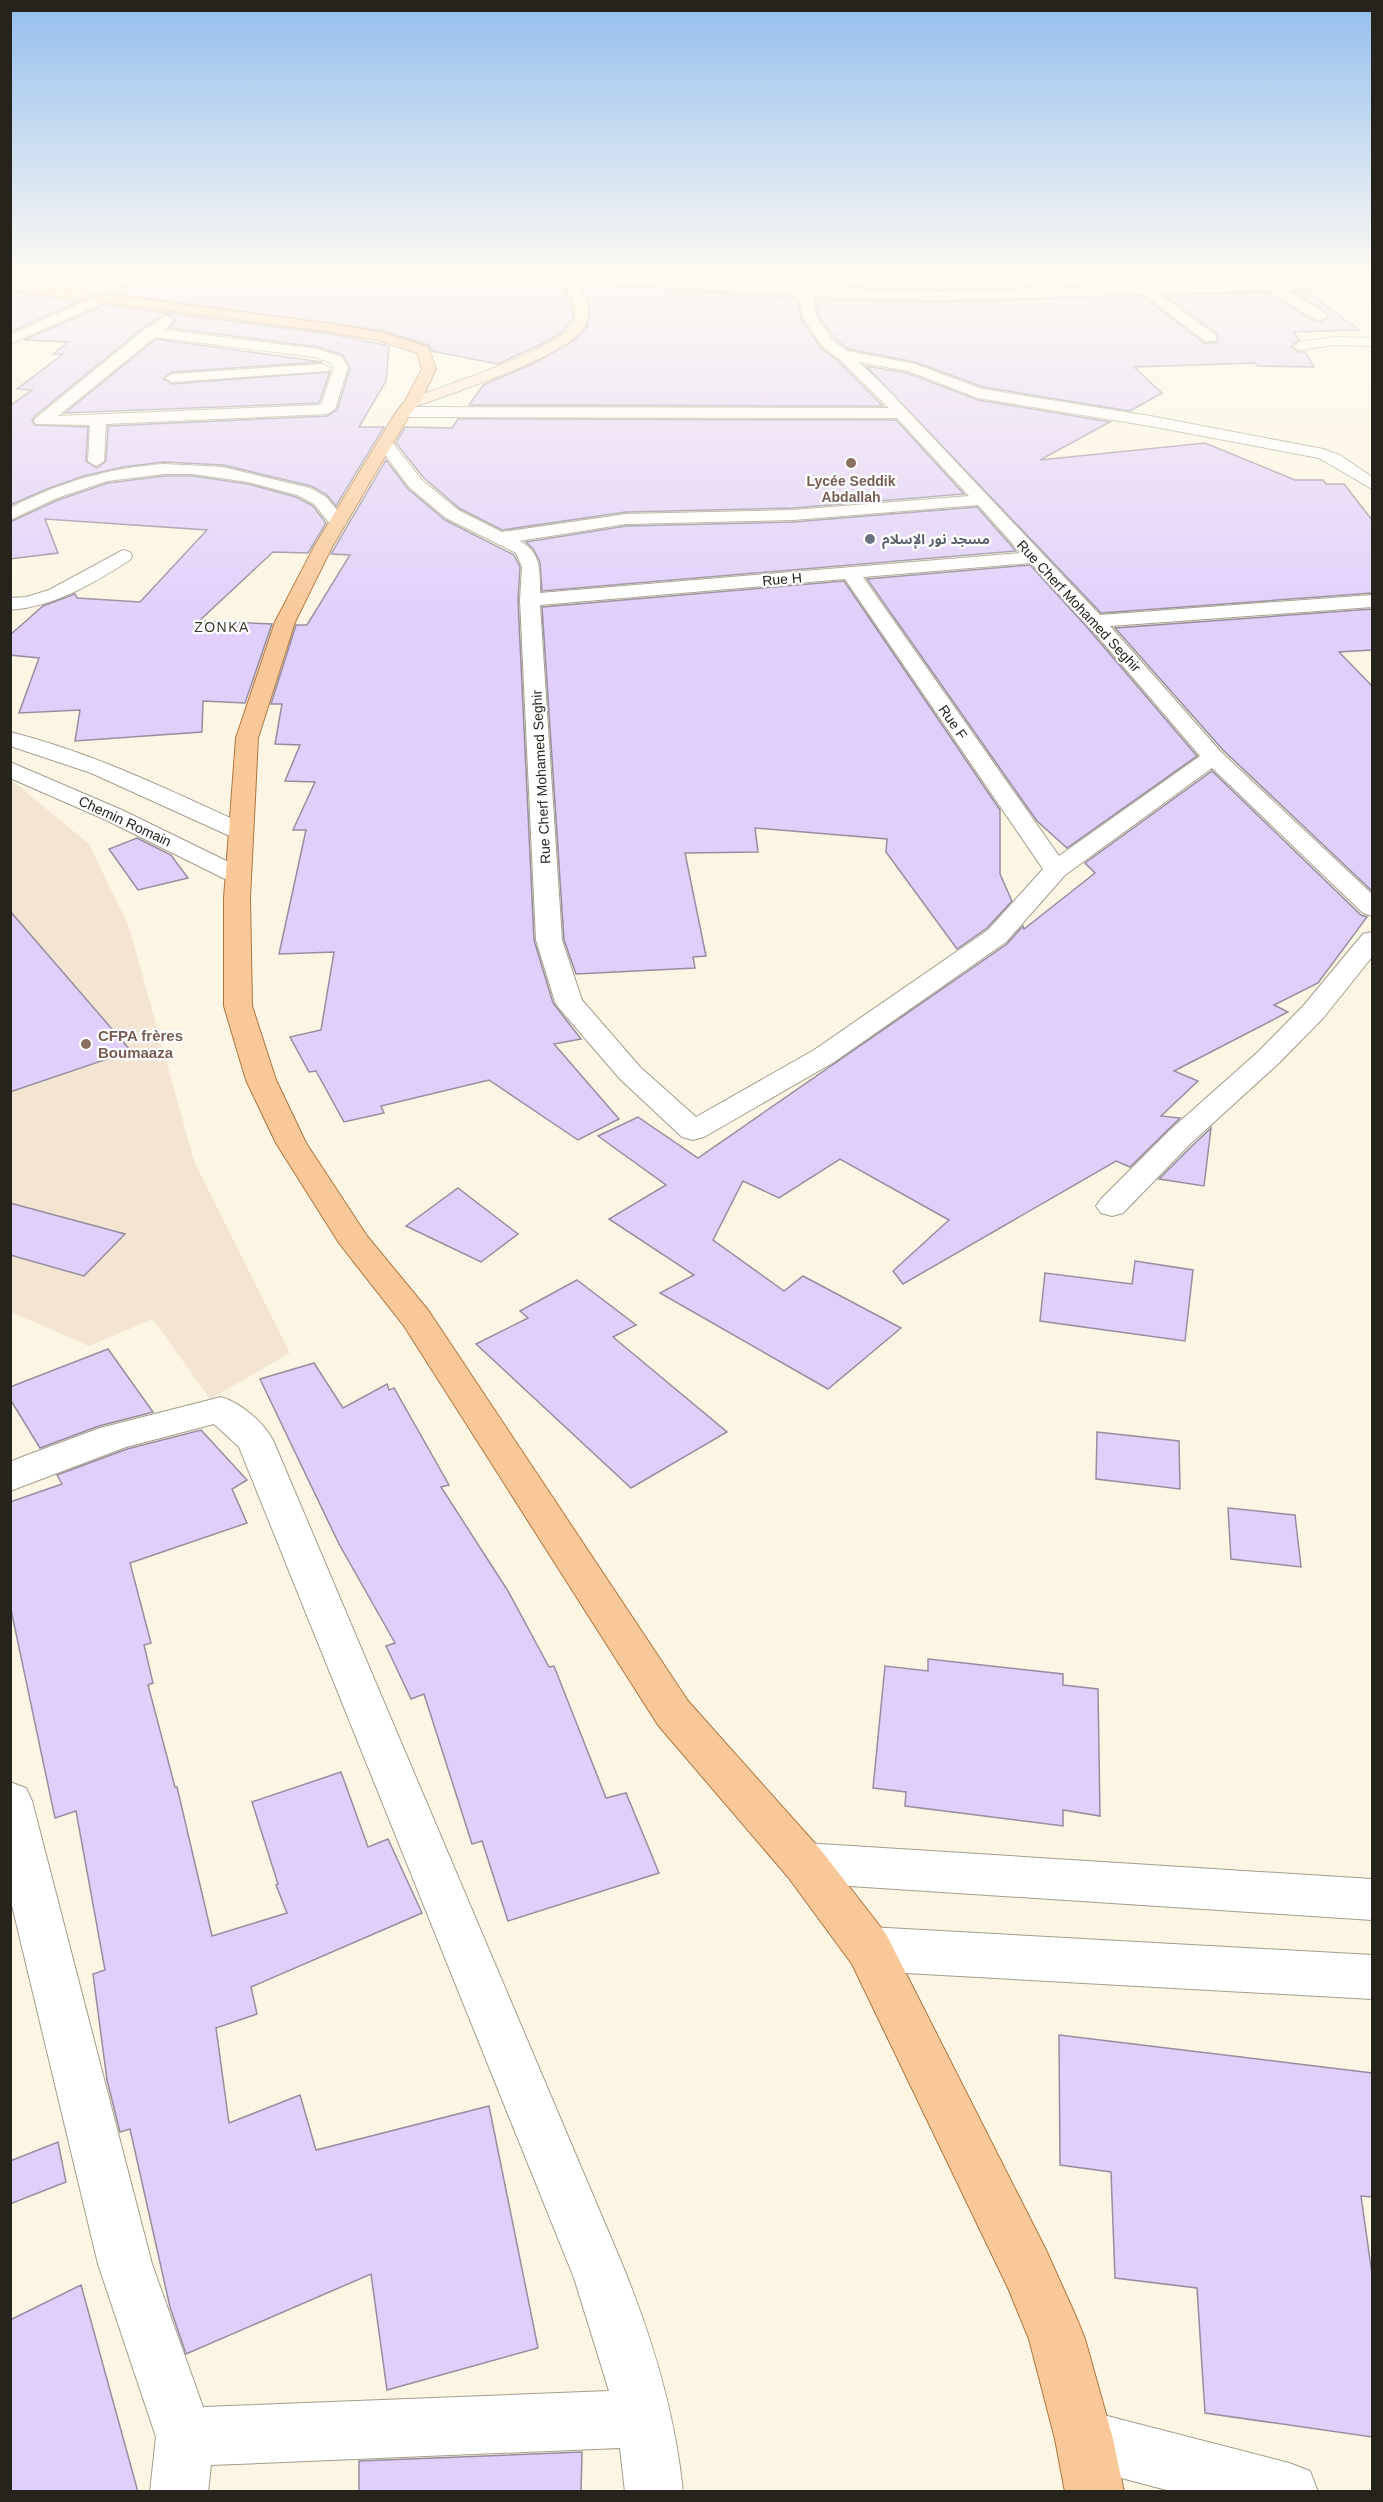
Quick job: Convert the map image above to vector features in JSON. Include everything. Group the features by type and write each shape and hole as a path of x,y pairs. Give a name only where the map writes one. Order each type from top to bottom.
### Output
{"main road":[{"path":"418,390 344,513 285,622 247,738 238,876 238,1006 261,1080 291,1143 355,1243 416,1318 673,1713 804,1863 869,1950 1027,2270 1057,2339 1090,2465"},
{"path":"408,407 449,390"}],"street":[{"path":"80,390 42,421 327,409 333,390"},
{"name":"Rue Cherf Mohamed Seghir","path":"880,390 1095,621 1214,757 1372,908"},
{"path":"970,390 978,393 1150,421 1323,454 1334,458 1372,484"},
{"path":"408,407 899,413"},
{"path":"96,461 98,420"},
{"name":"Rue Cherf Mohamed Seghir","path":"385,444 415,483 452,514 524,550 531,567 530,600 549,940 569,1002 630,1073 693,1131 824,1056 997,936 1056,870"},
{"path":"74,463 184,460 258,468 279,472 315,484 344,513"},
{"path":"10,516 50,494 80,483 119,474 162,469 204,470 249,475 316,498 344,513"},
{"path":"500,538 626,519 793,515 981,500"},
{"path":"10,604 46,599 65,592 123,556"},
{"name":"Rue H","path":"530,600 1034,557"},
{"name":"Rue F","path":"851,573 1056,870"},
{"path":"1095,621 1372,601"},
{"path":"10,739 36,745 97,767 241,832"},
{"path":"1056,870 1214,757"},
{"name":"Chemin Romain","path":"10,769 114,815 238,876"},
{"path":"1112,1206 1180,1137 1284,1042 1314,1011 1372,940"},
{"path":"10,1478 34,1467 161,1422 221,1410 255,1440 601,2278 622,2335 644,2418 654,2492"},
{"path":"10,1802 124,2264 185,2437 179,2492"},
{"path":"804,1863 1372,1900"},
{"path":"869,1950 1372,1977"},
{"path":"185,2437 644,2418"},
{"path":"1090,2465 1289,2492"}],"shaded area":[{"name":"CFPA frères Boumaaza","path":"10,779 89,844 129,927 194,1161 290,1353 210,1399 153,1319 89,1346 11,1312"}],"building":[{"path":"28,390 67,390 32,420 34,425 88,427 86,461 97,468 106,461 108,426 327,416 337,410 343,390 381,390 359,427 384,427 336,506 327,495 311,486 223,465 164,462 123,467 84,476 10,505 10,406 32,390"},
{"path":"94,390 324,390 319,403 65,413"},
{"path":"480,390 867,390 883,406 469,405"},
{"path":"889,390 951,390 978,400 1110,422 1040,460 1205,443 1295,480 1323,480 1326,484 1344,484 1372,520 1372,593 1101,613"},
{"path":"1000,390 1159,390 1162,393 1130,411"},
{"path":"458,419 896,420 964,494 793,508 626,512 502,530 459,508 423,477 396,443 405,427 452,428"},
{"path":"386,460 408,489 445,520 514,555 520,567 518,600 534,940 553,1003 581,1039 554,1044 619,1119 578,1140 489,1080 381,1106 384,1113 344,1122 316,1071 309,1072 290,1037 321,1030 334,952 279,954 306,830 293,830 315,782 285,781 300,745 275,744 282,704 271,704 296,625 307,625 350,555 331,554"},
{"path":"164,476 193,476 248,484 296,497 313,506 326,523 308,553 273,552 199,621 272,624 245,703 203,701 202,732 75,741 80,710 19,713 39,658 10,655 10,635 43,606 75,594 77,598 140,602 207,530 45,519 58,553 10,559 10,522 58,500 108,483"},
{"path":"977,507 1016,551 542,591 540,562 526,542 626,526 793,522"},
{"path":"1030,565 1086,626 1197,756 1067,848 1037,821 867,579"},
{"path":"844,581 1000,810 1000,874 1012,901 987,928 957,949 886,852 887,839 755,828 758,852 685,853 706,956 693,957 695,968 576,974 564,940 542,607"},
{"path":"1372,609 1372,650 1339,652 1372,686 1372,891 1223,750 1115,628"},
{"path":"1212,771 1361,915 1367,917 1318,983 1274,1005 1288,1012 1174,1071 1198,1081 1161,1116 1180,1118 1130,1167 1116,1161 903,1284 893,1271 949,1220 840,1159 779,1198 743,1181 713,1240 784,1291 803,1276 901,1328 828,1389 660,1293 694,1275 609,1219 666,1185 598,1136 638,1117 698,1158 1007,944 1023,926 1024,929 1095,873 1085,863"},
{"path":"137,838 171,855 188,878 138,890 109,849"},
{"path":"10,911 131,1051 10,1092"},
{"path":"1211,1128 1204,1186 1159,1179 1193,1145"},
{"path":"458,1188 518,1234 481,1262 406,1226"},
{"path":"10,1203 125,1234 84,1276 10,1255"},
{"path":"1135,1261 1193,1270 1185,1341 1040,1321 1045,1273 1132,1284"},
{"path":"577,1280 636,1325 613,1337 727,1432 631,1488 476,1344 528,1318 520,1311"},
{"path":"108,1349 153,1412 99,1426 40,1448 10,1399 10,1387"},
{"path":"314,1363 343,1408 387,1384 389,1390 394,1388 449,1485 441,1487 508,1591 549,1667 554,1666 606,1798 626,1793 659,1873 508,1921 482,1841 472,1844 424,1694 411,1699 386,1646 395,1643 339,1544 260,1379"},
{"path":"201,1430 247,1480 232,1489 247,1523 130,1563 151,1643 144,1645 153,1683 148,1685 175,1787 177,1787 212,1936 287,1913 276,1885 278,1884 252,1802 341,1772 368,1847 388,1839 422,1913 251,1987 257,2014 216,2028 229,2123 300,2095 316,2150 489,2106 538,2348 387,2390 371,2274 186,2354 170,2307 130,2129 120,2132 107,2080 93,1974 105,1970 76,1811 55,1818 10,1605 10,1502 62,1484 57,1475 127,1449"},
{"path":"1097,1432 1179,1441 1180,1489 1096,1479"},
{"path":"1228,1508 1295,1515 1301,1567 1231,1559"},
{"path":"928,1659 1063,1674 1063,1685 1098,1689 1100,1816 1063,1810 1063,1826 905,1806 906,1792 873,1788 885,1666 928,1671"},
{"path":"1059,2035 1372,2073 1372,2197 1361,2196 1372,2274 1372,2437 1205,2413 1197,2288 1115,2278 1111,2172 1060,2165"},
{"path":"58,2142 66,2182 10,2204 10,2161"},
{"path":"81,2285 138,2492 10,2492 10,2320"},
{"path":"582,2452 581,2492 359,2492 359,2461"}],"place":[{"name":"Lycée Seddik Abdallah","path":"851,463"},
{"name":"مسجد نور الإسلام","path":"870,539"},
{"name":"CFPA frères Boumaaza","path":"86,1044"}],"district":[{"name":"ZONKA","path":"222,627"}]}
